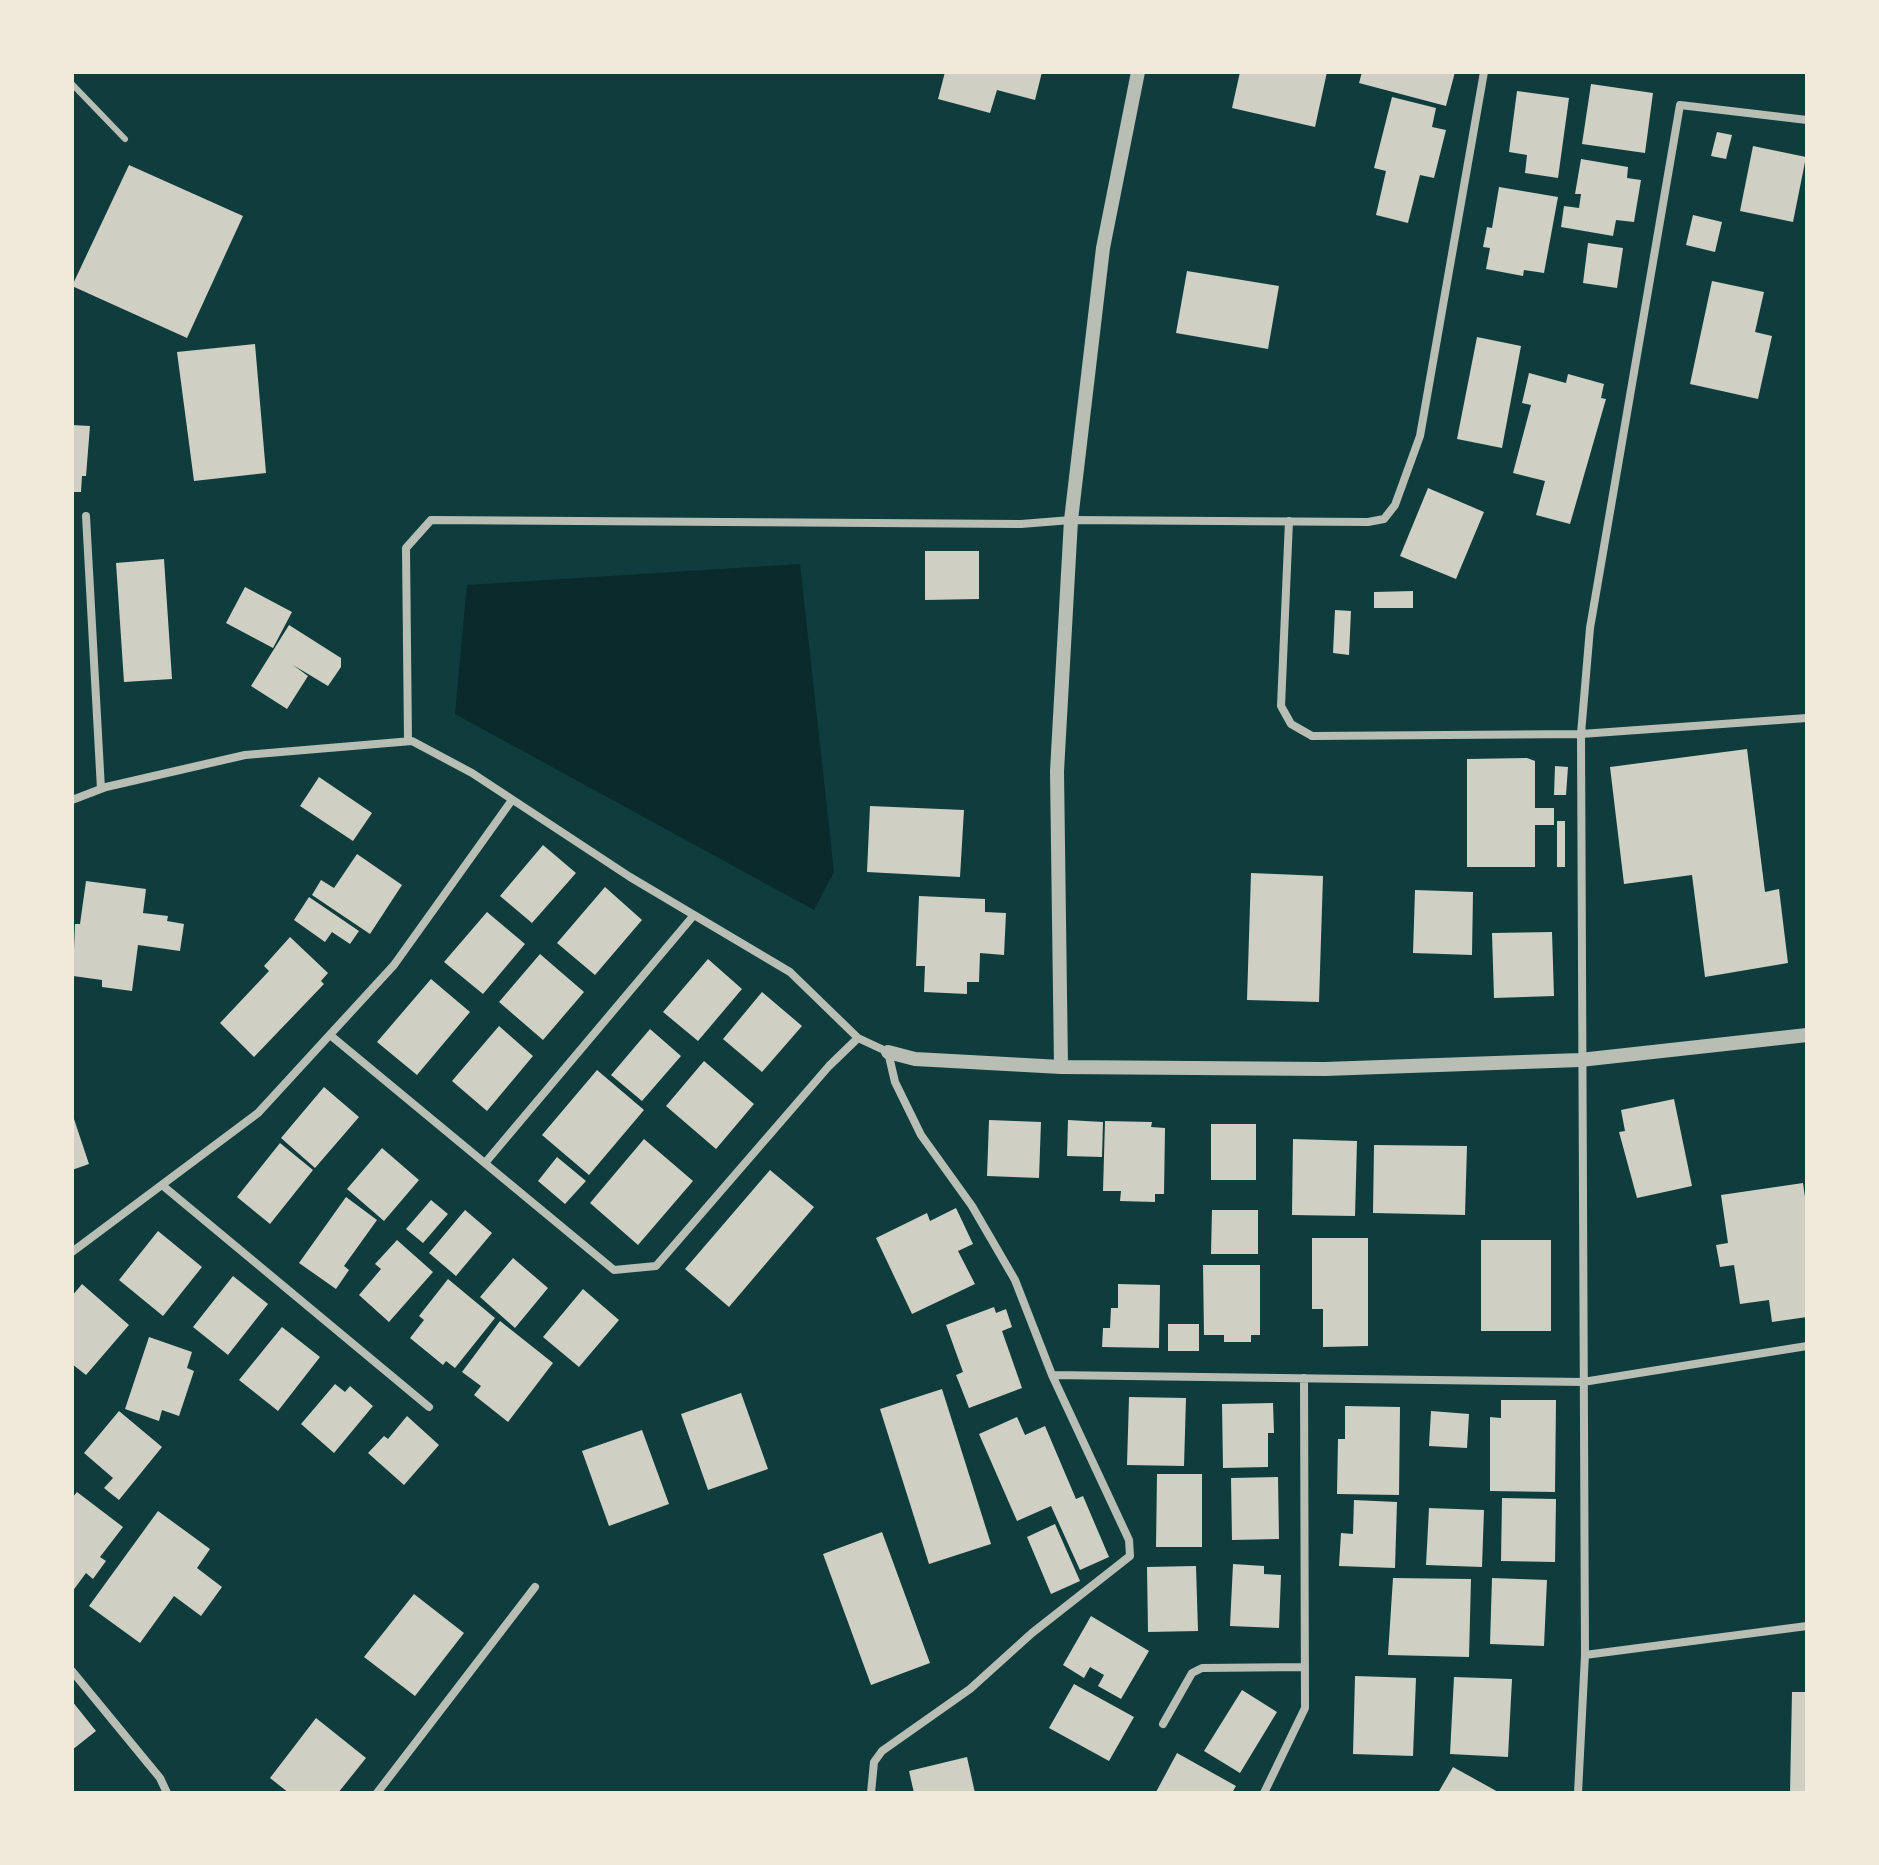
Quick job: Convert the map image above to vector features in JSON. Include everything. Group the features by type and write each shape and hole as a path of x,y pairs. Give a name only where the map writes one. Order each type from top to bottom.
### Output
{"street":[{"path":"1061,1067 1057,771 1071,520 1097,288 1138,72"},
{"path":"408,741 406,548 431,520 1021,524 1071,520 1368,522 1384,519 1395,505 1420,436 1484,72"},
{"path":"1578,1793 1585,1655 1580,1060 1581,734 1590,628 1680,105 1807,120"},
{"path":"86,516 101,789"},
{"path":"1289,521 1281,706 1291,724 1312,736 1581,734 1807,718"},
{"path":"72,800 101,789 245,755 408,741 472,773 694,915 790,972 858,1038 888,1052 915,1059 1061,1067 1325,1069 1580,1060 1807,1035"},
{"path":"72,1252 246,1124 394,965 512,800"},
{"path":"485,1163 694,915"},
{"path":"330,1035 614,1270 656,1266 829,1066 858,1038"},
{"path":"871,1793 874,1762 882,1751 980,1681 1032,1633 1130,1556 1129,1540 1052,1375 1015,1280 972,1206 921,1135 895,1082 888,1052"},
{"path":"162,1185 429,1407"},
{"path":"1052,1375 1583,1382 1807,1346"},
{"path":"1264,1793 1305,1708 1304,1378"},
{"path":"377,1793 535,1587"},
{"path":"1585,1655 1807,1626"},
{"path":"1163,1724 1192,1673 1202,1668 1305,1667"},
{"path":"72,1671 160,1778 167,1793"}],"lane":[{"path":"72,84 125,139"}],"water":[{"path":"800,564 834,872 814,910 455,714 467,585"}],"building":[{"path":"945,72 1042,72 1035,100 997,90 990,113 938,99"},
{"path":"1240,72 1327,72 1315,127 1232,108"},
{"path":"1362,72 1455,72 1446,106 1359,83"},
{"path":"1591,84 1653,93 1645,153 1582,144"},
{"path":"1517,91 1569,98 1558,178 1525,173 1527,155 1509,152"},
{"path":"1392,97 1436,108 1432,127 1446,130 1434,178 1420,175 1408,223 1376,215 1386,171 1374,168"},
{"path":"1717,132 1732,135 1726,159 1711,156"},
{"path":"1753,146 1806,157 1793,222 1740,211"},
{"path":"1581,159 1628,167 1627,178 1641,180 1634,222 1616,220 1613,236 1561,227 1564,206 1579,208 1581,194 1575,194"},
{"path":"129,165 243,216 187,338 72,286"},
{"path":"1499,187 1558,197 1544,273 1524,270 1523,276 1486,269 1490,248 1483,247 1487,227 1492,228"},
{"path":"1693,215 1722,222 1715,252 1686,245"},
{"path":"1588,243 1623,248 1617,288 1583,283"},
{"path":"1187,271 1279,286 1268,349 1176,333"},
{"path":"1712,281 1764,292 1755,332 1772,336 1758,399 1690,384"},
{"path":"1477,337 1521,346 1502,448 1457,439"},
{"path":"255,344 266,473 194,481 177,352"},
{"path":"1529,373 1566,383 1568,374 1604,384 1601,398 1606,399 1570,524 1536,515 1545,481 1513,473 1531,405 1522,403"},
{"path":"72,425 90,426 86,476 82,476 81,492 72,492"},
{"path":"1428,488 1484,512 1456,579 1400,556"},
{"path":"925,551 979,551 979,599 925,600"},
{"path":"164,559 172,679 124,682 116,563"},
{"path":"245,587 292,612 273,648 226,623"},
{"path":"1413,591 1413,608 1374,608 1374,592"},
{"path":"1335,610 1351,611 1349,655 1333,653"},
{"path":"289,625 341,658 341,667 328,686 293,665 308,676 287,709 251,686"},
{"path":"1747,749 1765,892 1779,889 1788,963 1705,977 1692,875 1624,884 1610,767"},
{"path":"1527,758 1535,761 1535,808 1554,808 1554,825 1535,825 1535,867 1467,867 1467,759"},
{"path":"1555,766 1568,767 1566,795 1554,795"},
{"path":"319,777 372,813 353,841 300,806"},
{"path":"870,806 964,810 960,877 867,872"},
{"path":"1557,821 1565,821 1565,867 1557,867"},
{"path":"543,845 576,873 532,923 500,896"},
{"path":"357,854 402,885 370,934 312,895 321,880 334,888"},
{"path":"1251,873 1323,876 1319,1002 1247,1000"},
{"path":"86,881 146,889 143,913 168,916 167,921 184,924 180,951 138,945 132,991 102,987 102,980 73,976 75,924 80,924"},
{"path":"605,887 642,920 595,975 557,943"},
{"path":"1415,890 1473,892 1472,955 1413,953"},
{"path":"919,896 985,899 985,912 1006,913 1004,955 980,953 979,982 967,982 967,994 924,992 925,966 916,966"},
{"path":"309,897 359,931 350,944 332,932 325,942 294,920"},
{"path":"487,912 525,944 483,994 444,962"},
{"path":"1552,932 1554,996 1494,998 1492,933"},
{"path":"290,937 328,973 321,981 324,984 254,1057 220,1023 269,971 264,966"},
{"path":"540,954 584,992 543,1040 499,1002"},
{"path":"708,959 742,989 698,1041 663,1012"},
{"path":"431,979 470,1012 417,1075 377,1042"},
{"path":"762,992 802,1026 762,1072 723,1039"},
{"path":"499,1026 533,1056 487,1111 452,1081"},
{"path":"650,1029 681,1056 642,1101 611,1075"},
{"path":"704,1061 754,1104 716,1149 666,1106"},
{"path":"597,1070 644,1110 589,1175 542,1135"},
{"path":"324,1087 359,1117 315,1168 281,1138"},
{"path":"1674,1099 1692,1186 1637,1198 1619,1132 1625,1131 1621,1110"},
{"path":"72,1113 89,1164 72,1170"},
{"path":"989,1120 1041,1122 1039,1178 987,1176"},
{"path":"1068,1120 1103,1122 1102,1157 1067,1156"},
{"path":"1105,1121 1152,1122 1151,1127 1165,1128 1164,1194 1155,1194 1155,1202 1120,1201 1121,1191 1103,1191"},
{"path":"1211,1124 1256,1124 1256,1180 1211,1180"},
{"path":"644,1139 693,1181 638,1245 590,1203"},
{"path":"1293,1139 1357,1141 1355,1216 1292,1215"},
{"path":"280,1143 313,1170 270,1224 237,1197"},
{"path":"1374,1145 1467,1146 1465,1215 1373,1213"},
{"path":"382,1148 419,1180 384,1221 347,1189"},
{"path":"557,1157 586,1181 565,1204 538,1181"},
{"path":"770,1170 814,1207 729,1307 685,1269"},
{"path":"1803,1183 1807,1211 1807,1317 1772,1322 1769,1300 1740,1304 1734,1265 1720,1267 1716,1245 1728,1243 1721,1195"},
{"path":"346,1197 377,1220 344,1266 349,1270 336,1289 299,1263"},
{"path":"431,1200 448,1214 423,1243 406,1229"},
{"path":"956,1208 973,1244 958,1251 975,1284 912,1314 876,1238 927,1213 930,1221"},
{"path":"465,1210 492,1233 456,1276 429,1253"},
{"path":"1212,1210 1258,1210 1258,1254 1211,1254"},
{"path":"158,1231 202,1267 163,1316 119,1280"},
{"path":"1312,1238 1368,1238 1368,1346 1323,1347 1323,1309 1312,1309"},
{"path":"397,1240 433,1272 389,1322 359,1295 381,1269 375,1264"},
{"path":"1481,1240 1551,1240 1551,1331 1481,1331"},
{"path":"513,1258 548,1288 515,1328 480,1297"},
{"path":"1203,1265 1260,1265 1260,1335 1251,1335 1251,1342 1224,1342 1224,1335 1204,1335"},
{"path":"233,1276 268,1304 228,1355 193,1327"},
{"path":"448,1279 495,1318 455,1368 446,1361 443,1365 410,1338 424,1320 419,1316"},
{"path":"82,1284 129,1325 86,1375 72,1364 72,1296"},
{"path":"1118,1284 1160,1285 1159,1348 1102,1347 1103,1328 1110,1328 1111,1308 1118,1308"},
{"path":"583,1289 619,1320 579,1367 543,1337"},
{"path":"994,1307 996,1313 1006,1309 1012,1327 1002,1331 1022,1388 969,1408 956,1375 963,1372 946,1325"},
{"path":"500,1321 553,1363 508,1422 474,1395 481,1386 462,1372"},
{"path":"1168,1324 1199,1324 1199,1351 1168,1351"},
{"path":"282,1327 320,1357 278,1411 239,1380"},
{"path":"149,1337 192,1352 187,1368 194,1371 179,1416 162,1410 159,1421 125,1409"},
{"path":"335,1384 345,1392 350,1386 373,1406 334,1453 301,1424"},
{"path":"942,1389 991,1544 929,1564 880,1409"},
{"path":"741,1393 768,1469 708,1490 681,1414"},
{"path":"1129,1397 1186,1398 1184,1466 1127,1465"},
{"path":"1501,1400 1556,1400 1555,1492 1490,1491 1490,1417 1501,1418"},
{"path":"1273,1403 1274,1433 1268,1433 1268,1467 1223,1468 1222,1404"},
{"path":"1345,1406 1400,1407 1399,1495 1337,1494 1338,1439 1345,1439"},
{"path":"119,1411 162,1447 119,1500 104,1488 113,1478 84,1453"},
{"path":"1431,1411 1469,1414 1467,1448 1429,1446"},
{"path":"407,1416 439,1445 404,1485 368,1453 384,1436 388,1439"},
{"path":"1017,1417 1025,1435 1045,1426 1076,1499 1083,1496 1109,1557 1080,1570 1051,1506 1017,1521 979,1434"},
{"path":"642,1430 669,1504 609,1526 582,1451"},
{"path":"1157,1474 1202,1474 1202,1547 1156,1547"},
{"path":"1278,1477 1279,1539 1232,1540 1231,1478"},
{"path":"77,1492 123,1527 100,1557 106,1561 93,1579 86,1573 72,1592 72,1498"},
{"path":"1502,1498 1556,1499 1555,1562 1501,1561"},
{"path":"1354,1500 1397,1502 1395,1568 1339,1566 1341,1533 1353,1534"},
{"path":"1429,1508 1484,1510 1482,1567 1426,1565"},
{"path":"158,1511 210,1549 197,1568 222,1587 201,1616 174,1596 140,1643 89,1606"},
{"path":"1055,1524 1080,1581 1051,1594 1027,1537"},
{"path":"882,1532 930,1663 871,1685 823,1554"},
{"path":"1233,1564 1264,1566 1264,1574 1281,1575 1279,1628 1230,1626"},
{"path":"1196,1566 1198,1631 1148,1632 1147,1567"},
{"path":"1393,1578 1471,1579 1469,1657 1388,1655"},
{"path":"1492,1578 1547,1580 1544,1646 1490,1644"},
{"path":"414,1594 464,1633 415,1696 364,1657"},
{"path":"1091,1616 1149,1651 1121,1699 1098,1686 1104,1675 1090,1667 1084,1678 1063,1665"},
{"path":"1355,1676 1416,1678 1413,1756 1353,1754"},
{"path":"1454,1677 1512,1679 1508,1757 1450,1754"},
{"path":"1074,1684 1134,1717 1109,1761 1049,1728"},
{"path":"1242,1690 1277,1712 1240,1773 1204,1751"},
{"path":"1792,1692 1807,1692 1807,1793 1790,1793"},
{"path":"72,1701 96,1731 72,1750"},
{"path":"316,1718 366,1758 338,1793 289,1793 270,1778"},
{"path":"1177,1753 1236,1786 1232,1793 1156,1792"},
{"path":"967,1757 975,1793 914,1793 909,1771"},
{"path":"1453,1767 1500,1793 1438,1793"}]}
